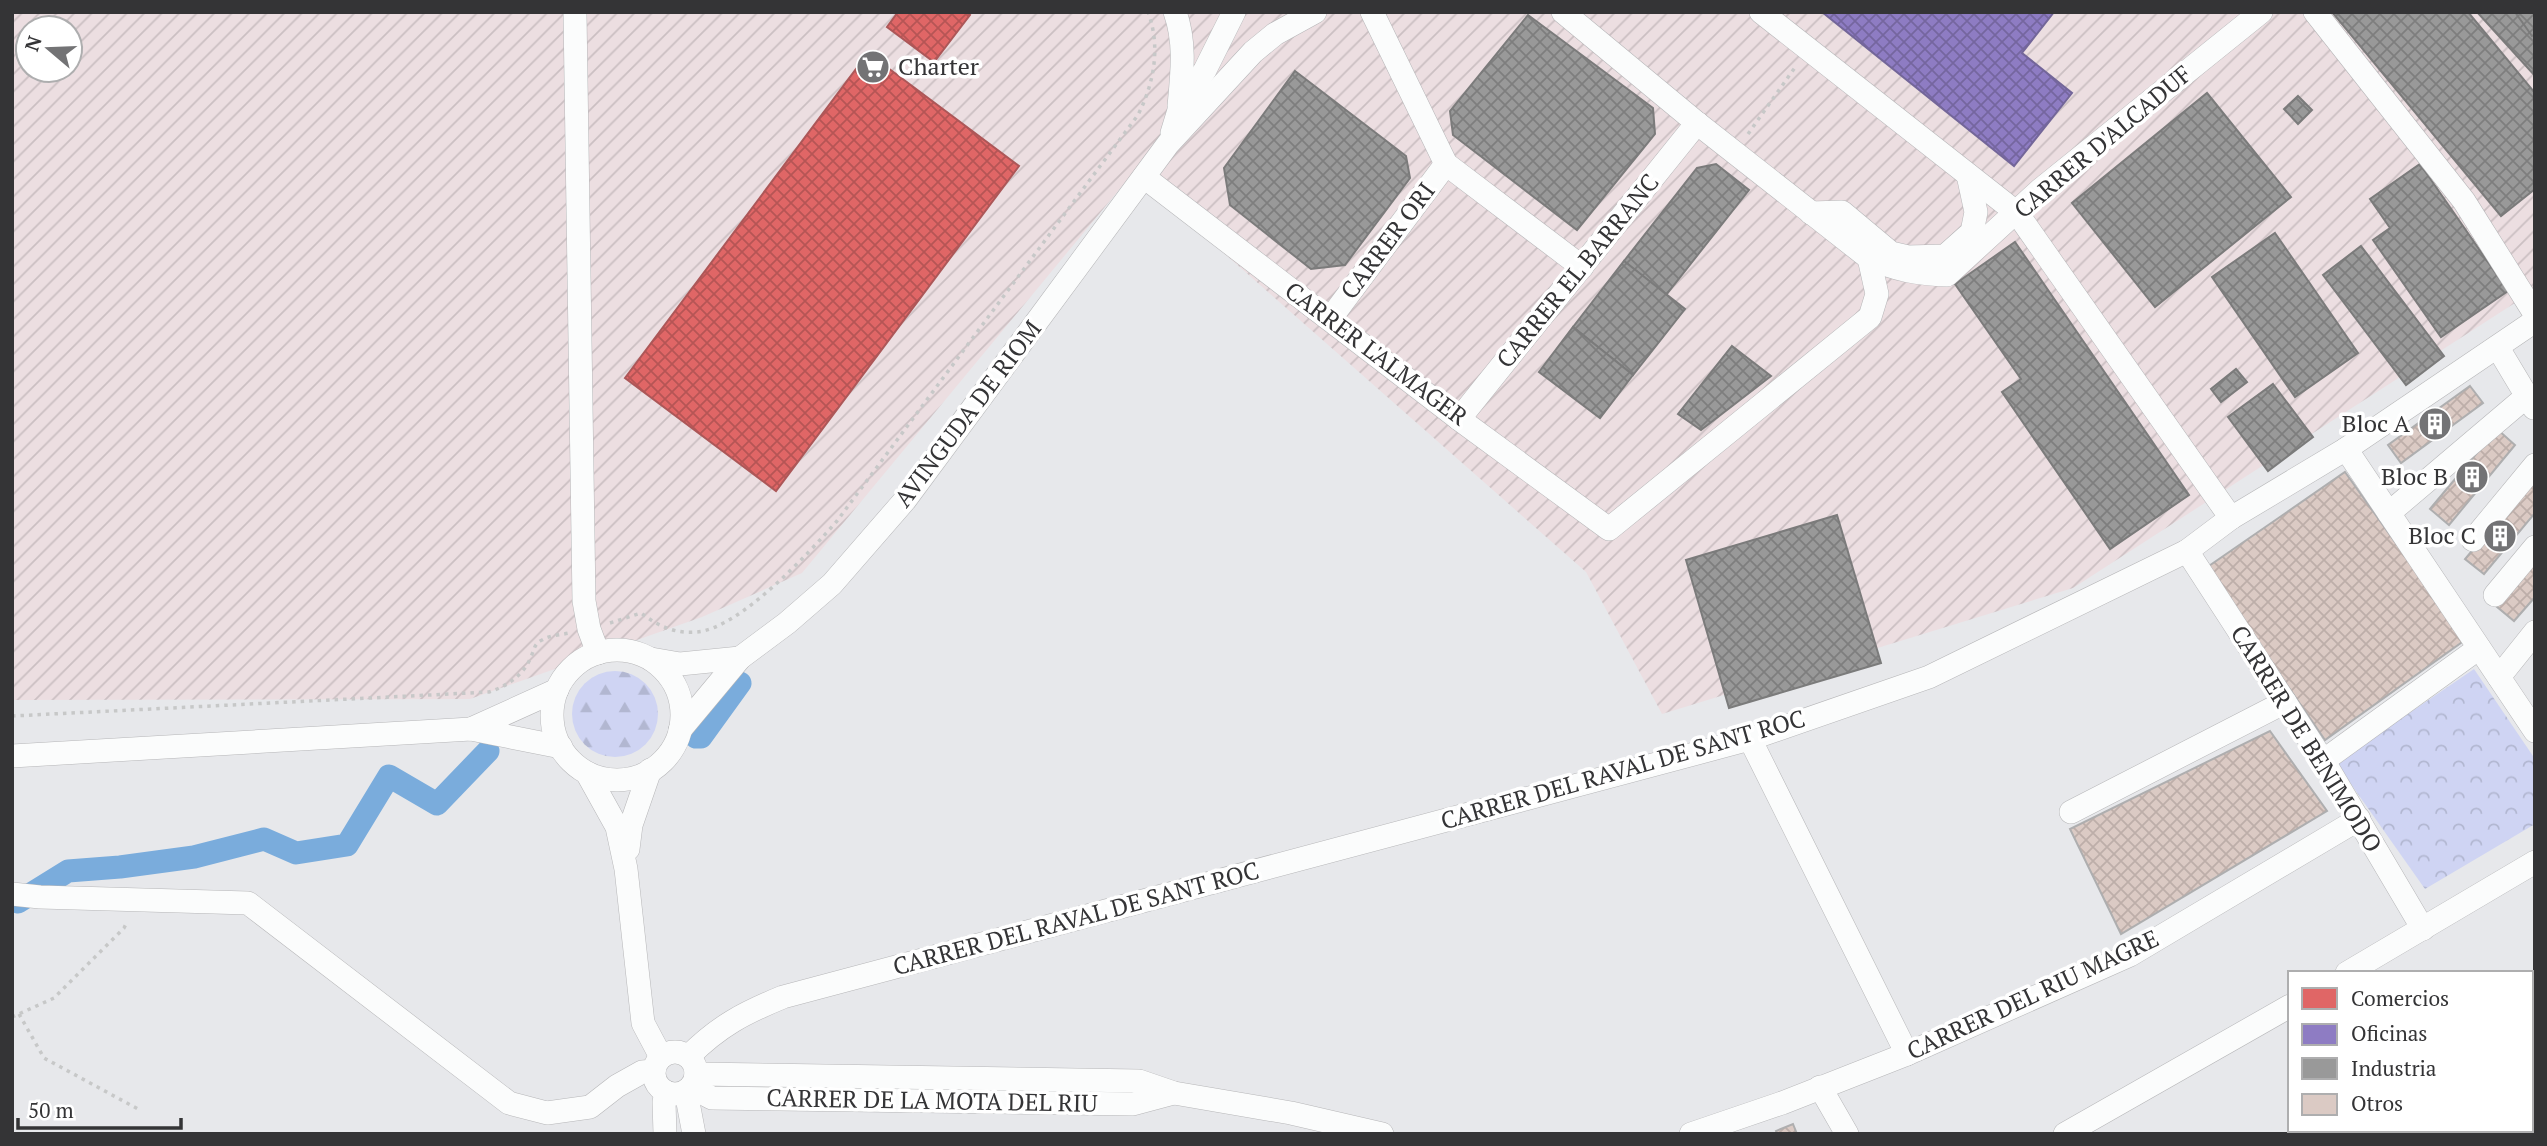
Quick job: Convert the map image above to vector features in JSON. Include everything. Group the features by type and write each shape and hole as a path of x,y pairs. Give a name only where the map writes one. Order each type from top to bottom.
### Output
{"street":[{"path":"1175,12 1182,43 1183,65 1179,110"},
{"name":"AVINGUDA DE RIOM","path":"1168,144 1179,110 1205,70 1234,12"},
{"name":"AVINGUDA DE RIOM","path":"680,730 740,658 787,623 832,584 905,500 1168,144 1253,52 1275,34 1315,12"},
{"path":"1372,12 1446,164 1582,267"},
{"path":"1563,12 1734,153 1869,258"},
{"path":"1761,12 2017,213 2231,518"},
{"path":"2315,12 2464,201 2535,314"},
{"path":"579,13 584,601 589,629 598,653"},
{"name":"CARRER D'ALCADUF","path":"1869,258 1894,269 1947,275 2040,190 2253,14"},
{"name":"CARRER EL BARRANC","path":"1459,419 1697,123"},
{"name":"CARRER ORI","path":"1330,319 1446,164"},
{"path":"1811,213 1842,212 1891,253 1908,257 1945,256 1972,232 1976,212 1968,175"},
{"name":"CARRER L'ALMAGER","path":"1144,177 1459,419 1609,529 1870,317 1877,294 1869,258"},
{"name":"CARRER DEL RAVAL DE SANT ROC","path":"685,1080 709,1036 729,1021 783,997 1750,739 1929,677 2187,551 2231,518 2346,449 2535,321"},
{"path":"2389,513 2531,402 2498,348"},
{"path":"2346,449 2535,731"},
{"path":"2473,540 2535,465"},
{"path":"2495,595 2535,547"},
{"name":"CARRER DE BENIMODO","path":"2187,551 2323,761 2423,929"},
{"path":"2499,677 2535,632"},
{"path":"2323,761 2479,648"},
{"path":"651,659 666,673 677,690 681,710 680,730 674,746 664,760 650,771 630,778 608,779 587,773 572,762 561,747 554,729 552,709 557,690 566,674 581,661 598,653 616,650 680,664 740,658"},
{"path":"471,729 557,690"},
{"path":"2071,812 2285,702"},
{"path":"12,756 471,729 561,747"},
{"path":"1750,739 1907,1054"},
{"path":"626,869 631,825 650,771"},
{"path":"587,773 617,827 626,869 643,1023 657,1064 657,1083 685,1080"},
{"name":"CARRER DEL RIU MAGRE","path":"1691,1134 1782,1103 1907,1054 2130,954 2358,819"},
{"path":"2350,971 2535,862"},
{"path":"12,894 248,903 509,1103 547,1113 590,1107 617,1086 677,1051 694,1134"},
{"path":"2065,1134 2288,1007"},
{"path":"665,1134 664,1102 685,1080"},
{"name":"CARRER DE LA MOTA DEL RIU","path":"685,1080 712,1098 1133,1104 1174,1093 1291,1113 1381,1134"},
{"path":"1820,1087 1847,1134"}],"path":[{"path":"12,716 489,692 511,682 520,674 540,641 553,635 589,629 641,613 667,629 681,632 710,629 722,624 754,601 811,550 860,492 1138,115 1153,79 1155,59 1155,39 1148,12"},
{"path":"1734,153 1808,49"},
{"path":"12,1017 54,998 124,928 139,899"},
{"path":"19,1014 44,1058 138,1109"}],"shaded area":[{"path":"12,12 2535,12 2535,290 2073,588 1662,714 1586,572 1133,173 802,573 702,617 470,699 12,700"}],"green space":[{"path":"2474,669 2535,759 2535,824 2425,889 2336,763"},
{"path":"615,671 631,675 645,684 654,698 658,714 654,730 645,744 631,753 615,757 599,753 585,744 576,730 572,714 576,698 585,684 599,675"}],"building: Comercios":[{"path":"898,12 966,12 970,15 934,62 887,27"},
{"path":"868,53 1019,166 776,491 625,378"}],"building: Oficinas":[{"path":"1822,12 2054,12 2022,53 2072,93 2014,166"}],"building: Industria":[{"path":"2332,12 2468,12 2535,93 2535,189 2501,216"},
{"path":"2477,12 2535,12 2535,76"},
{"path":"2515,12 2535,12 2535,34 2532,36"},
{"path":"1528,15 1653,108 1655,134 1577,230 1453,135 1450,111"},
{"path":"1295,71 1406,156 1410,178 1345,265 1311,269 1230,205 1224,168"},
{"path":"2207,93 2291,197 2155,307 2072,203"},
{"path":"2298,96 2312,110 2298,124 2284,109"},
{"path":"1716,164 1749,190 1666,295 1624,261 1697,168"},
{"path":"2420,164 2508,291 2441,337 2373,240 2390,228 2370,199"},
{"path":"2275,233 2358,353 2295,397 2212,277"},
{"path":"2015,242 2189,495 2110,549 2002,392 2021,379 1955,284"},
{"path":"2361,246 2444,356 2406,385 2323,275"},
{"path":"1624,261 1685,309 1633,375 1573,327"},
{"path":"1573,327 1633,375 1600,418 1539,372"},
{"path":"1732,346 1771,376 1701,430 1678,414"},
{"path":"2236,369 2247,382 2221,402 2211,389"},
{"path":"2273,384 2313,437 2268,471 2228,417"},
{"path":"1837,515 1881,663 1729,708 1686,560"}],"building: Otros":[{"name":"Bloc A","path":"2470,386 2483,403 2401,463 2388,445"},
{"name":"Bloc B","path":"2497,429 2515,445 2449,525 2430,509"},
{"path":"2345,472 2465,640 2325,740 2206,568"},
{"name":"Bloc C","path":"2532,479 2535,481 2535,513 2484,574 2465,559"},
{"path":"2535,559 2535,597 2514,621 2496,606"},
{"path":"2270,731 2327,811 2121,934 2070,829"},
{"path":"1793,1124 1797,1134 1777,1134 1776,1131"}],"waterway":[{"path":"696,737 701,737 740,683"},
{"path":"18,902 68,871 194,857 264,839 296,853 347,845 389,776 437,804 488,751"}],"place":[{"name":"Charter","path":"873,67"},
{"name":"Bloc A","path":"2435,424"},
{"name":"Bloc B","path":"2472,477"},
{"name":"Bloc C","path":"2500,536"}]}
